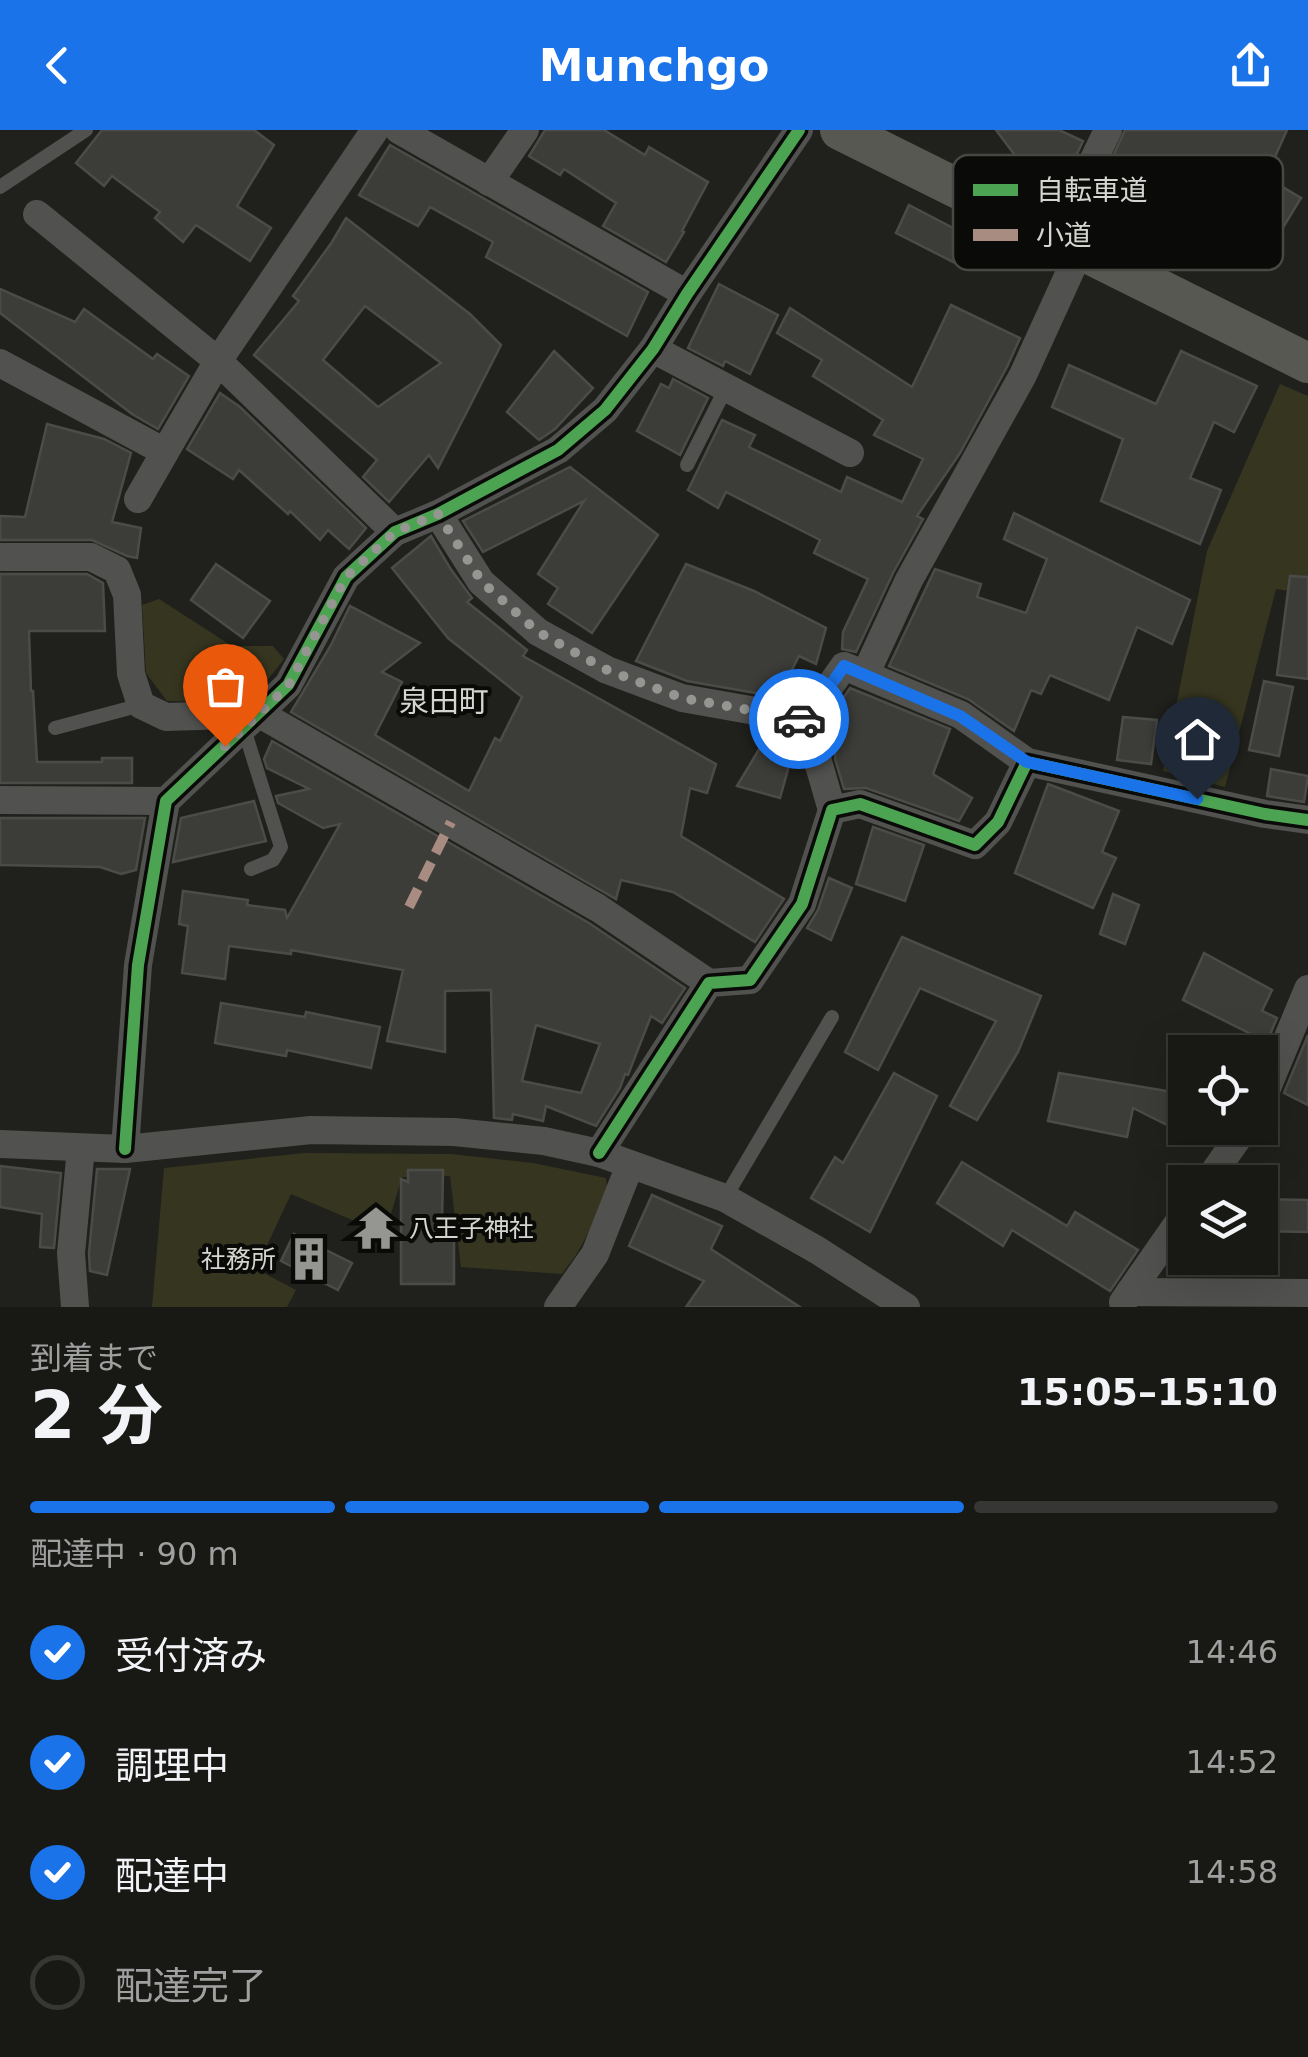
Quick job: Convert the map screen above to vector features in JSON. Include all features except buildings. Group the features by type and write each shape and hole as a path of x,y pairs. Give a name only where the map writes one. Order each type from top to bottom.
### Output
{"main road":[{"path":"840,130 953,186"},
{"path":"1120,270 1308,363"}],"street":[{"path":"138,499 218,360 375,130"},
{"path":"399,130 686,294"},
{"path":"489,182 525,130"},
{"path":"125,1149 138,965 166,801 288,686 346,577 395,532 438,514 558,450 605,410 653,349 798,130"},
{"path":"1099,155 1108,130"},
{"path":"36,214 218,360 395,532"},
{"path":"865,675 909,580 1023,375 1059,270"},
{"path":"653,349 850,453"},
{"path":"0,362 165,452"},
{"path":"438,514 482,582 538,632 607,670 682,698 806,720"},
{"path":"0,557 91,557 118,570 127,595 131,674 141,706 166,717 252,722 598,908 709,982 750,980 802,904 832,810 806,720"},
{"path":"806,720 844,666 960,716 1027,762 1264,814 1308,820"},
{"path":"832,810 860,804 975,845 998,822 1027,762"},
{"path":"0,800 166,801"},
{"path":"600,1153 709,982"},
{"path":"1278,1062 1308,989"},
{"path":"0,1144 125,1149 310,1130 454,1132 544,1141 600,1153 725,1198 906,1307"},
{"path":"75,1307 71,1253 81,1148"},
{"path":"558,1307 595,1254 630,1165"},
{"path":"1125,1300 1168,1238"},
{"path":"1125,1300 1308,1294"}],"lane":[{"path":"0,187 86,130"},
{"path":"686,465 726,388"},
{"path":"55,728 141,706"},
{"path":"251,869 273,860 280,847 252,722"},
{"path":"725,1198 832,1017"}],"shaded area":[{"path":"1280,384 1308,396 1308,594 1276,589 1225,787 1163,771 1207,551"},
{"path":"159,599 232,646 273,646 284,659 250,702 167,701 146,673 142,605"},
{"name":"八王子神社","path":"304,1153 451,1154 533,1163 606,1178 608,1198 562,1274 461,1267 450,1176 402,1177 385,1234 291,1194 256,1269 296,1290 287,1307 152,1307 164,1168"}],"marked path":[{"path":"409,907 451,822"}],"cycle path":[{"path":"125,1149 138,965 166,801 288,685 346,577 395,532 438,514 558,450 605,410 653,349 799,130"},
{"path":"599,1153 709,983 750,980 802,904 832,810 860,804 975,845 998,822 1027,762 1308,820"}],"way so far":[{"path":"225,746 288,686 346,577 395,532 438,514 482,582 538,632 607,670 682,698 799,719"}],"place":[{"name":"八王子神社","path":"376,1228"},
{"name":"社務所","path":"309,1259"}],"district":[{"name":"泉田町","path":"444,701"}],"route":[{"path":"799,719 806,720 844,666 960,716 1027,762 1197,799"}]}
